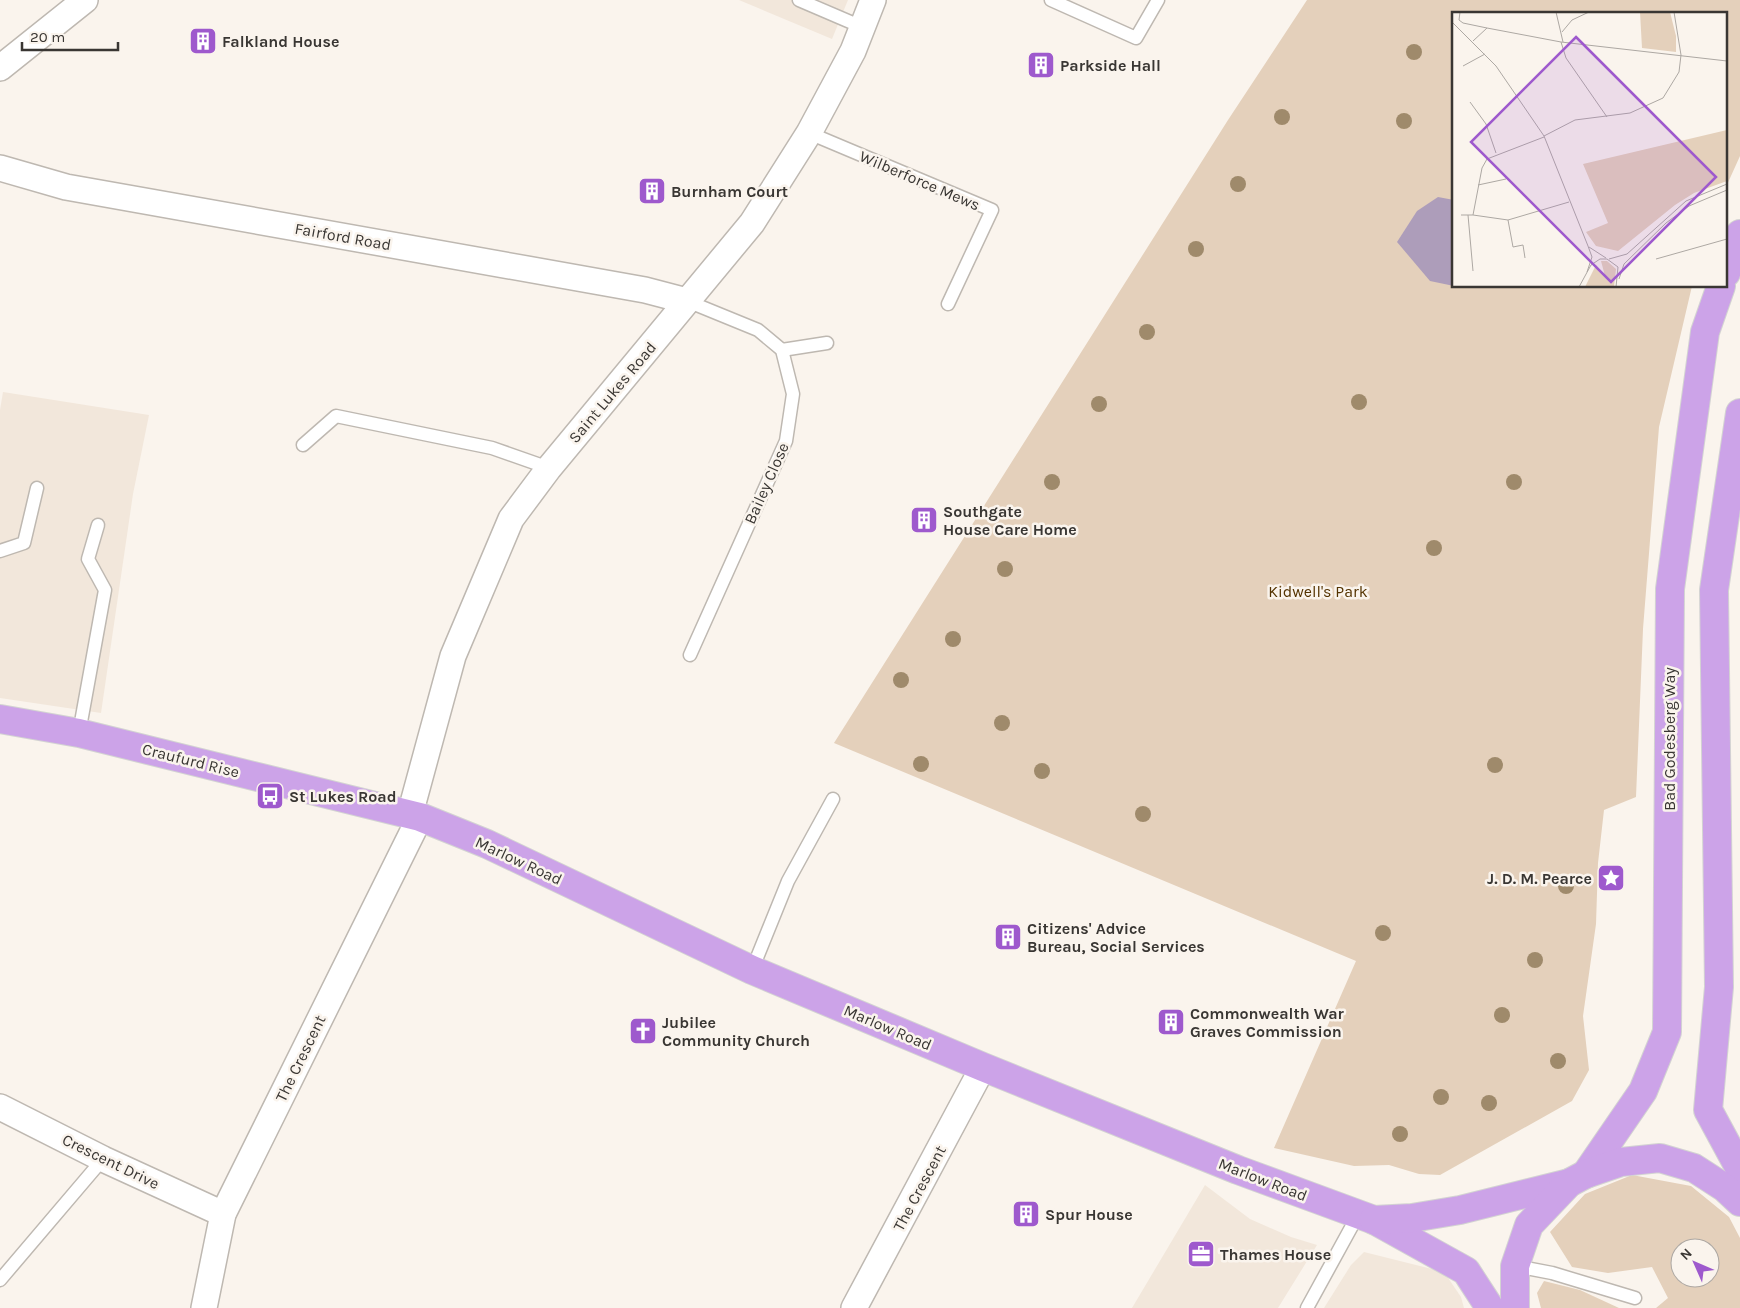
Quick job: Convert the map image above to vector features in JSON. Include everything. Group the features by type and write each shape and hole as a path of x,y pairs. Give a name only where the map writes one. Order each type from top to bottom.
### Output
{"main road":[{"path":"1728,267 1740,234"},
{"name":"Bad Godesberg Way","path":"1515,1308 1515,1266 1529,1225 1578,1179 1643,1091 1667,1032 1670,589 1705,332 1721,288"},
{"path":"1740,413 1714,590 1719,987 1708,1110 1740,1169"},
{"name":"Craufurd Rise","path":"0,719 79,733 415,816"},
{"name":"Marlow Road","path":"415,816 487,844 752,970 983,1067 1238,1170 1366,1218 1466,1272 1490,1308"},
{"name":"Marlow Road","path":"1366,1218 1412,1218 1460,1210 1578,1179 1621,1162 1660,1158 1694,1168 1725,1188 1740,1202"}],"street":[{"path":"0,68 85,0"},
{"name":"Saint Lukes Road","path":"415,816 453,656 511,519 549,468 752,223 809,133 852,51 874,0"},
{"name":"Fairford Road","path":"0,168 66,187 645,290 687,301"},
{"name":"The Crescent","path":"204,1308 223,1214 415,816"},
{"name":"The Crescent","path":"854,1308 983,1067"},
{"name":"Crescent Drive","path":"0,1107 103,1160 223,1214"}],"lane":[{"path":"800,0 862,27"},
{"path":"1051,0 1136,38 1158,0"},
{"name":"Wilberforce Mews","path":"809,133 992,210 948,304"},
{"path":"687,301 758,330 782,350 826,343"},
{"name":"Bailey Close","path":"690,655 786,441 793,394 782,350"},
{"path":"303,444 336,416 492,448 549,468"},
{"path":"0,551 24,543 37,488"},
{"path":"79,733 105,590 88,559 98,526"},
{"path":"752,970 788,881 833,799"},
{"path":"0,1280 103,1160"},
{"path":"1308,1308 1366,1218"},
{"path":"1515,1266 1552,1272 1635,1298"}],"shaded area":[{"path":"739,0 848,0 832,39"},
{"path":"1438,197 1452,200 1452,286 1430,281 1397,242 1417,211"},
{"path":"3,392 149,415 133,494 101,713 0,698 0,410"},
{"name":"Thames House","path":"1205,1185 1250,1219 1291,1237 1317,1245 1278,1308 1132,1308"},
{"path":"1364,1252 1444,1272 1461,1297 1464,1308 1324,1308 1351,1265"}],"green space":[{"name":"Kidwell's Park","path":"1307,0 1740,0 1740,156 1728,183 1728,12 1452,12 1452,288 1692,288 1659,427 1643,629 1636,797 1604,810 1598,863 1596,924 1583,1016 1589,1070 1572,1101 1440,1175 1419,1174 1389,1165 1354,1166 1274,1148 1356,961 834,743 1228,120"},
{"path":"1632,1175 1691,1186 1729,1217 1740,1238 1740,1308 1656,1308 1668,1298 1652,1267 1608,1273 1572,1267 1550,1232 1585,1194"},
{"path":"1544,1281 1580,1290 1619,1308 1541,1308 1537,1293"}],"place":[{"name":"Falkland House","path":"203,41"},
{"name":"Parkside Hall","path":"1041,65"},
{"name":"Burnham Court","path":"652,191"},
{"name":"Southgate House Care Home","path":"924,520"},
{"name":"St Lukes Road","path":"270,796"},
{"name":"J. D. M. Pearce","path":"1611,878"},
{"name":"Citizens' Advice Bureau, Social Services","path":"1008,937"},
{"name":"Commonwealth War Graves Commission","path":"1171,1022"},
{"name":"Jubilee Community Church","path":"643,1031"},
{"name":"Spur House","path":"1026,1214"},
{"name":"Thames House","path":"1201,1254"}]}
